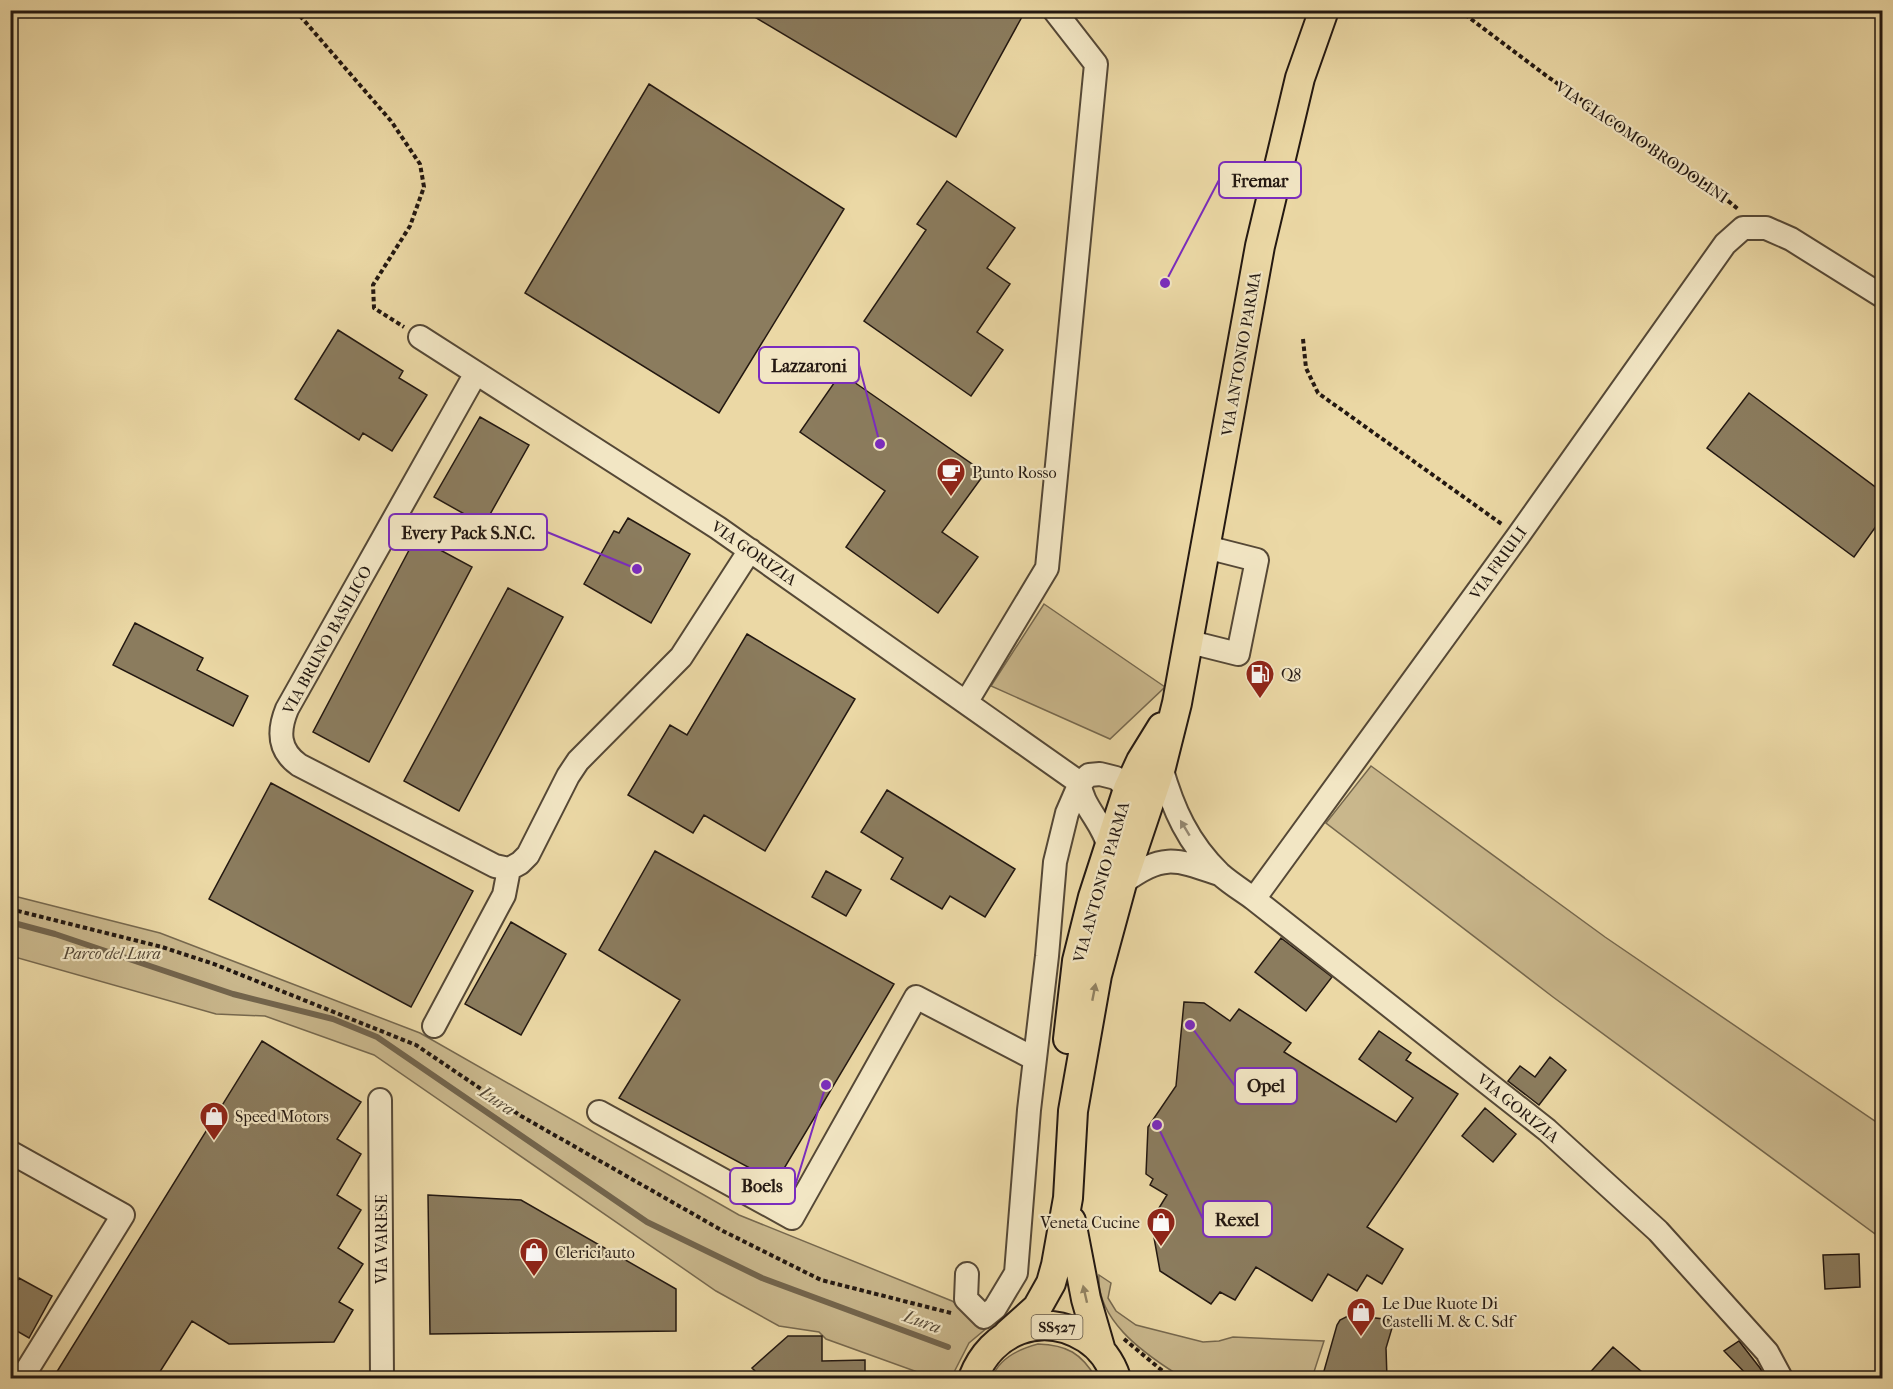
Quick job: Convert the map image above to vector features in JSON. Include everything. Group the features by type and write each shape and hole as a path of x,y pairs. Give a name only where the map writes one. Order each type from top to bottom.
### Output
{"main road":[{"name":"VIA ANTONIO PARMA","path":"1008,1334 1037,1308 1052,1283 1068,1198 1072,1111 1097,975 1122,883 1161,767 1178,703 1260,246 1300,78 1324,10"},
{"name":"VIA ANTONIO PARMA","path":"1072,1111 1068,1071 1069,1024 1077,961 1093,897 1128,789 1141,761 1178,703"},
{"name":"VIA ANTONIO PARMA","path":"1068,1198 1078,1263 1115,1364"},
{"name":"SS527","path":"973,1378 986,1354 1008,1334 1036,1326 1050,1325 1078,1333 1115,1364"}],"street":[{"path":"966,701 1047,568 1096,64 1054,10"},
{"path":"1743,228 1766,228 1791,239 1882,296"},
{"name":"VIA FRIULI","path":"1254,899 1518,536 1725,244 1743,228"},
{"name":"VIA GORIZIA","path":"420,337 750,550 1080,783"},
{"name":"VIA BRUNO BASILICO","path":"476,373 287,709 282,725 281,741 288,756 299,765 495,866 509,869"},
{"path":"1190,642 1238,654 1257,560 1206,547"},
{"path":"434,1026 504,895 509,869 528,855 568,776 578,761 681,657 750,550"},
{"name":"VIA GORIZIA","path":"1161,767 1171,803 1184,830 1220,874 1564,1145 1658,1231 1767,1352 1781,1378"},
{"path":"967,1274 966,1299 984,1317 995,1308 1016,1273 1055,862 1067,813 1080,783 1089,775 1100,774 1116,778 1128,789 1133,806 1132,823 1121,869 1122,883"},
{"path":"1080,783 1083,798 1103,829 1109,848"},
{"name":"VIA GORIZIA","path":"1122,883 1146,867 1162,861 1181,861 1220,874"},
{"path":"600,1112 792,1218 916,997 1035,1059"},
{"name":"VIA VARESE","path":"380,1100 382,1378"},
{"path":"10,1152 123,1215 21,1378"}],"path":[{"path":"295,10 391,122 420,164 424,187 410,226 373,285 374,308 420,337"},
{"name":"VIA GIACOMO BRODOLINI","path":"1459,10 1548,77 1716,190 1742,213 1743,228"},
{"path":"1303,339 1306,368 1318,393 1518,536"},
{"path":"10,909 162,947 214,963 416,1045 521,1116 723,1231 821,1280 955,1314 984,1317"},
{"path":"1115,1364 1171,1378"}],"green space":[{"path":"1044,604 1165,687 1110,739 991,686"},
{"path":"1371,766 1605,937 1882,1126 1882,1239 1553,997 1326,823"},
{"name":"Parco del Lura","path":"10,895 160,933 420,1033 739,1215 952,1301 988,1327 969,1343 951,1378 934,1378 826,1339 819,1332 779,1326 716,1291 374,1055 265,1016 216,1014 11,956"},
{"path":"1099,1275 1111,1283 1108,1298 1116,1311 1136,1325 1203,1342 1233,1337 1324,1341 1312,1378 1175,1378 1175,1373 1136,1344 1113,1320 1100,1291"},
{"path":"1038,1344 1057,1346 1072,1352 1085,1362 1096,1378 992,1378 999,1365 1011,1355"}],"building":[{"path":"743,10 1015,10 1023,15 956,137"},
{"path":"649,84 844,209 719,413 525,293"},
{"path":"947,181 1015,228 987,268 1010,284 977,332 1003,350 971,396 864,321 926,230 917,224"},
{"path":"338,330 403,371 399,378 427,395 392,451 363,433 359,440 295,399"},
{"path":"841,373 985,473 942,532 978,557 938,613 846,547 885,491 800,432"},
{"path":"1749,393 1882,492 1882,518 1854,557 1707,448"},
{"path":"480,417 529,445 484,525 434,497"},
{"path":"628,518 690,554 651,623 584,584 614,531 619,533"},
{"path":"416,537 472,567 369,762 313,732"},
{"path":"508,588 563,617 459,811 404,781"},
{"path":"135,623 203,658 197,670 248,696 233,726 113,665"},
{"path":"747,634 855,699 765,851 704,815 693,833 628,795 670,725 687,735"},
{"path":"271,783 473,891 411,1007 209,899"},
{"path":"887,790 1015,869 985,917 950,896 942,909 891,879 903,858 861,832"},
{"path":"655,851 894,984 776,1182 619,1098 680,1000 599,950"},
{"path":"826,871 861,890 846,916 812,897"},
{"path":"511,922 566,954 521,1035 465,1004"},
{"path":"1281,938 1332,977 1306,1011 1255,972"},
{"path":"1184,1002 1204,1003 1230,1021 1239,1009 1291,1043 1284,1052 1396,1122 1413,1098 1359,1059 1379,1031 1411,1053 1406,1060 1458,1094 1367,1227 1403,1249 1382,1284 1367,1275 1357,1291 1328,1274 1312,1301 1256,1267 1235,1300 1220,1292 1211,1304 1160,1271 1151,1221 1167,1195 1150,1185 1153,1179 1146,1174 1148,1127 1176,1086"},
{"path":"262,1041 361,1102 337,1139 361,1154 337,1195 361,1210 338,1248 363,1264 339,1302 353,1310 334,1342 229,1344 192,1321 156,1378 53,1378"},
{"path":"1550,1057 1566,1070 1539,1105 1508,1081 1520,1066 1535,1077"},
{"path":"1485,1108 1516,1134 1493,1162 1462,1136"},
{"path":"428,1195 521,1200 676,1289 676,1331 430,1334"},
{"path":"1859,1254 1860,1287 1825,1289 1823,1255"},
{"path":"19,1278 52,1296 29,1338 10,1327 10,1293"},
{"name":"Le Due Ruote Di Castelli M. & C. Sdf","path":"1350,1315 1392,1320 1386,1348 1387,1378 1322,1378 1337,1325 1340,1320"},
{"path":"788,1336 822,1336 822,1361 865,1360 865,1378 762,1378 752,1368"},
{"path":"1739,1341 1766,1378 1750,1378 1724,1351"},
{"path":"1613,1347 1649,1378 1585,1378"}],"waterway":[{"name":"Lura","path":"10,922 55,934 233,994 333,1019 377,1037 647,1222 762,1278 948,1347"}],"place":[{"name":"Fremar","path":"1165,283"},
{"name":"Lazzaroni","path":"880,444"},
{"name":"Punto Rosso","path":"951,498"},
{"name":"Every Pack S.N.C.","path":"637,569"},
{"name":"Q8","path":"1260,700"},
{"name":"Opel","path":"1190,1025"},
{"name":"Boels","path":"826,1085"},
{"name":"Rexel","path":"1157,1125"},
{"name":"Speed Motors","path":"214,1142"},
{"name":"Veneta Cucine","path":"1161,1248"},
{"name":"Clerici auto","path":"534,1278"},
{"name":"Le Due Ruote Di Castelli M. & C. Sdf","path":"1361,1338"}]}
